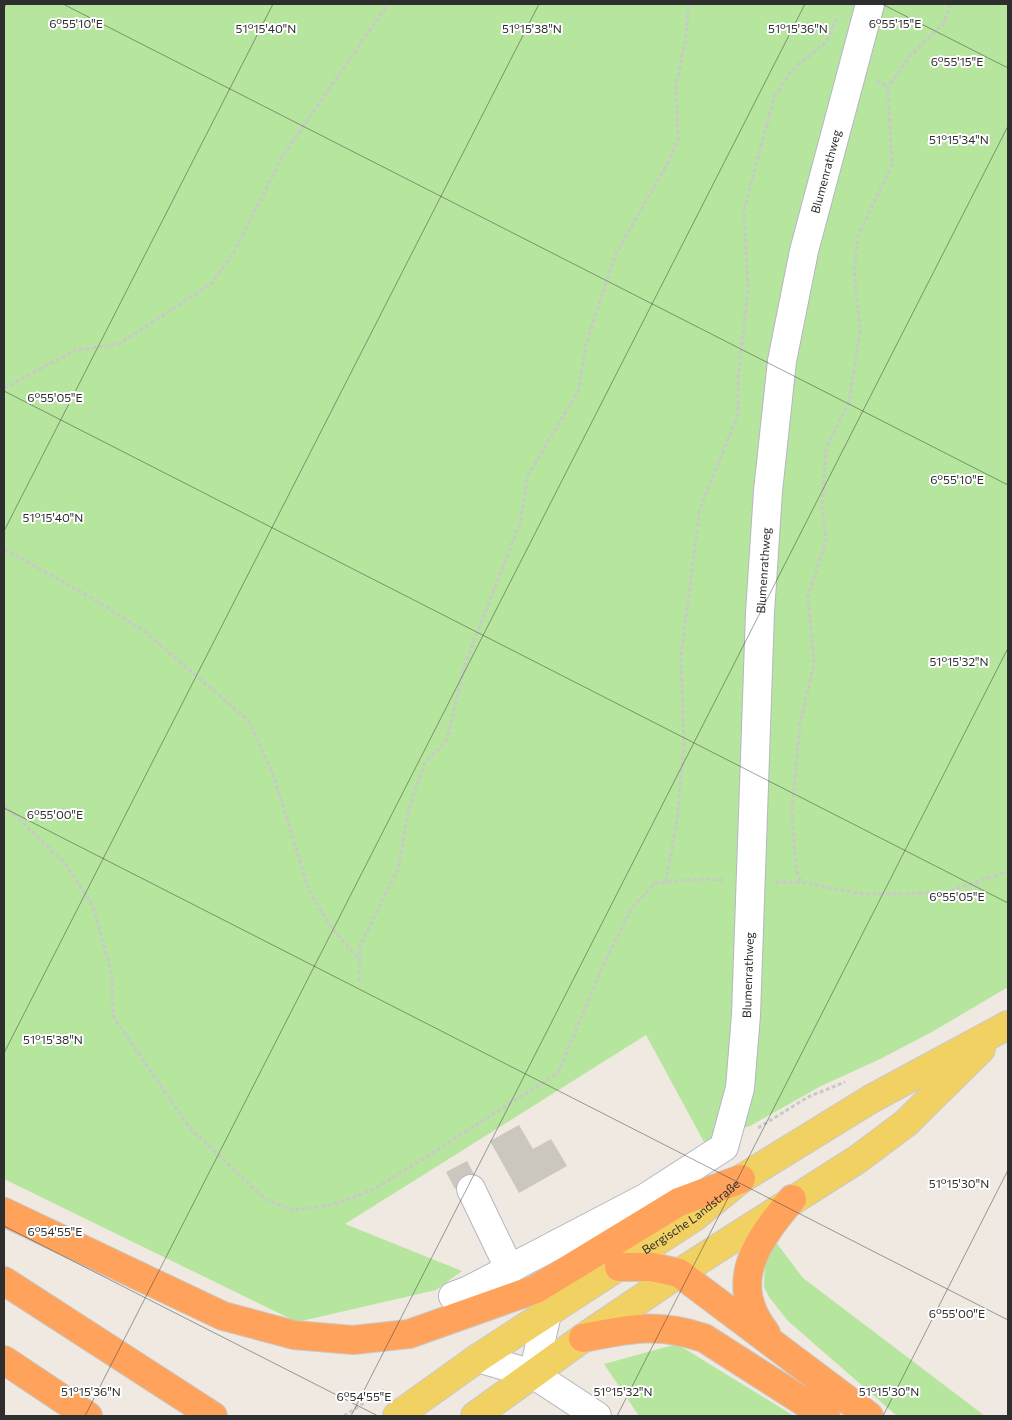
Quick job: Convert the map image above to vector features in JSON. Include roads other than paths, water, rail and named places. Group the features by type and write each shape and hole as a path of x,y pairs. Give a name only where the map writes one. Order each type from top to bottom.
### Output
{"highway":[{"path":"4,1212 223,1316 294,1335 353,1340 409,1334 536,1289 679,1202 741,1180"},
{"path":"775,1344 752,1313 746,1291 748,1272 754,1252 765,1232 792,1199"},
{"path":"619,1267 652,1267 679,1273 869,1416"},
{"path":"4,1281 213,1416"},
{"path":"583,1338 644,1327 682,1330 704,1338 826,1416"},
{"path":"4,1360 88,1416"}],"main road":[{"name":"Bergische Landstraße","path":"397,1416 478,1358 693,1218 741,1180 871,1099 1002,1029"},
{"name":"Bergische Landstraße","path":"475,1416 583,1338 679,1273 792,1199 858,1159 906,1123 1002,1029"}],"lane":[{"name":"Blumenrathweg","path":"510,1270 645,1198 724,1147 740,1088 746,1015 760,613 768,491 782,360 804,251 870,4"},
{"path":"453,1296 510,1270 472,1190"},
{"path":"533,1374 548,1314"},
{"path":"478,1358 533,1374 597,1416"}]}
